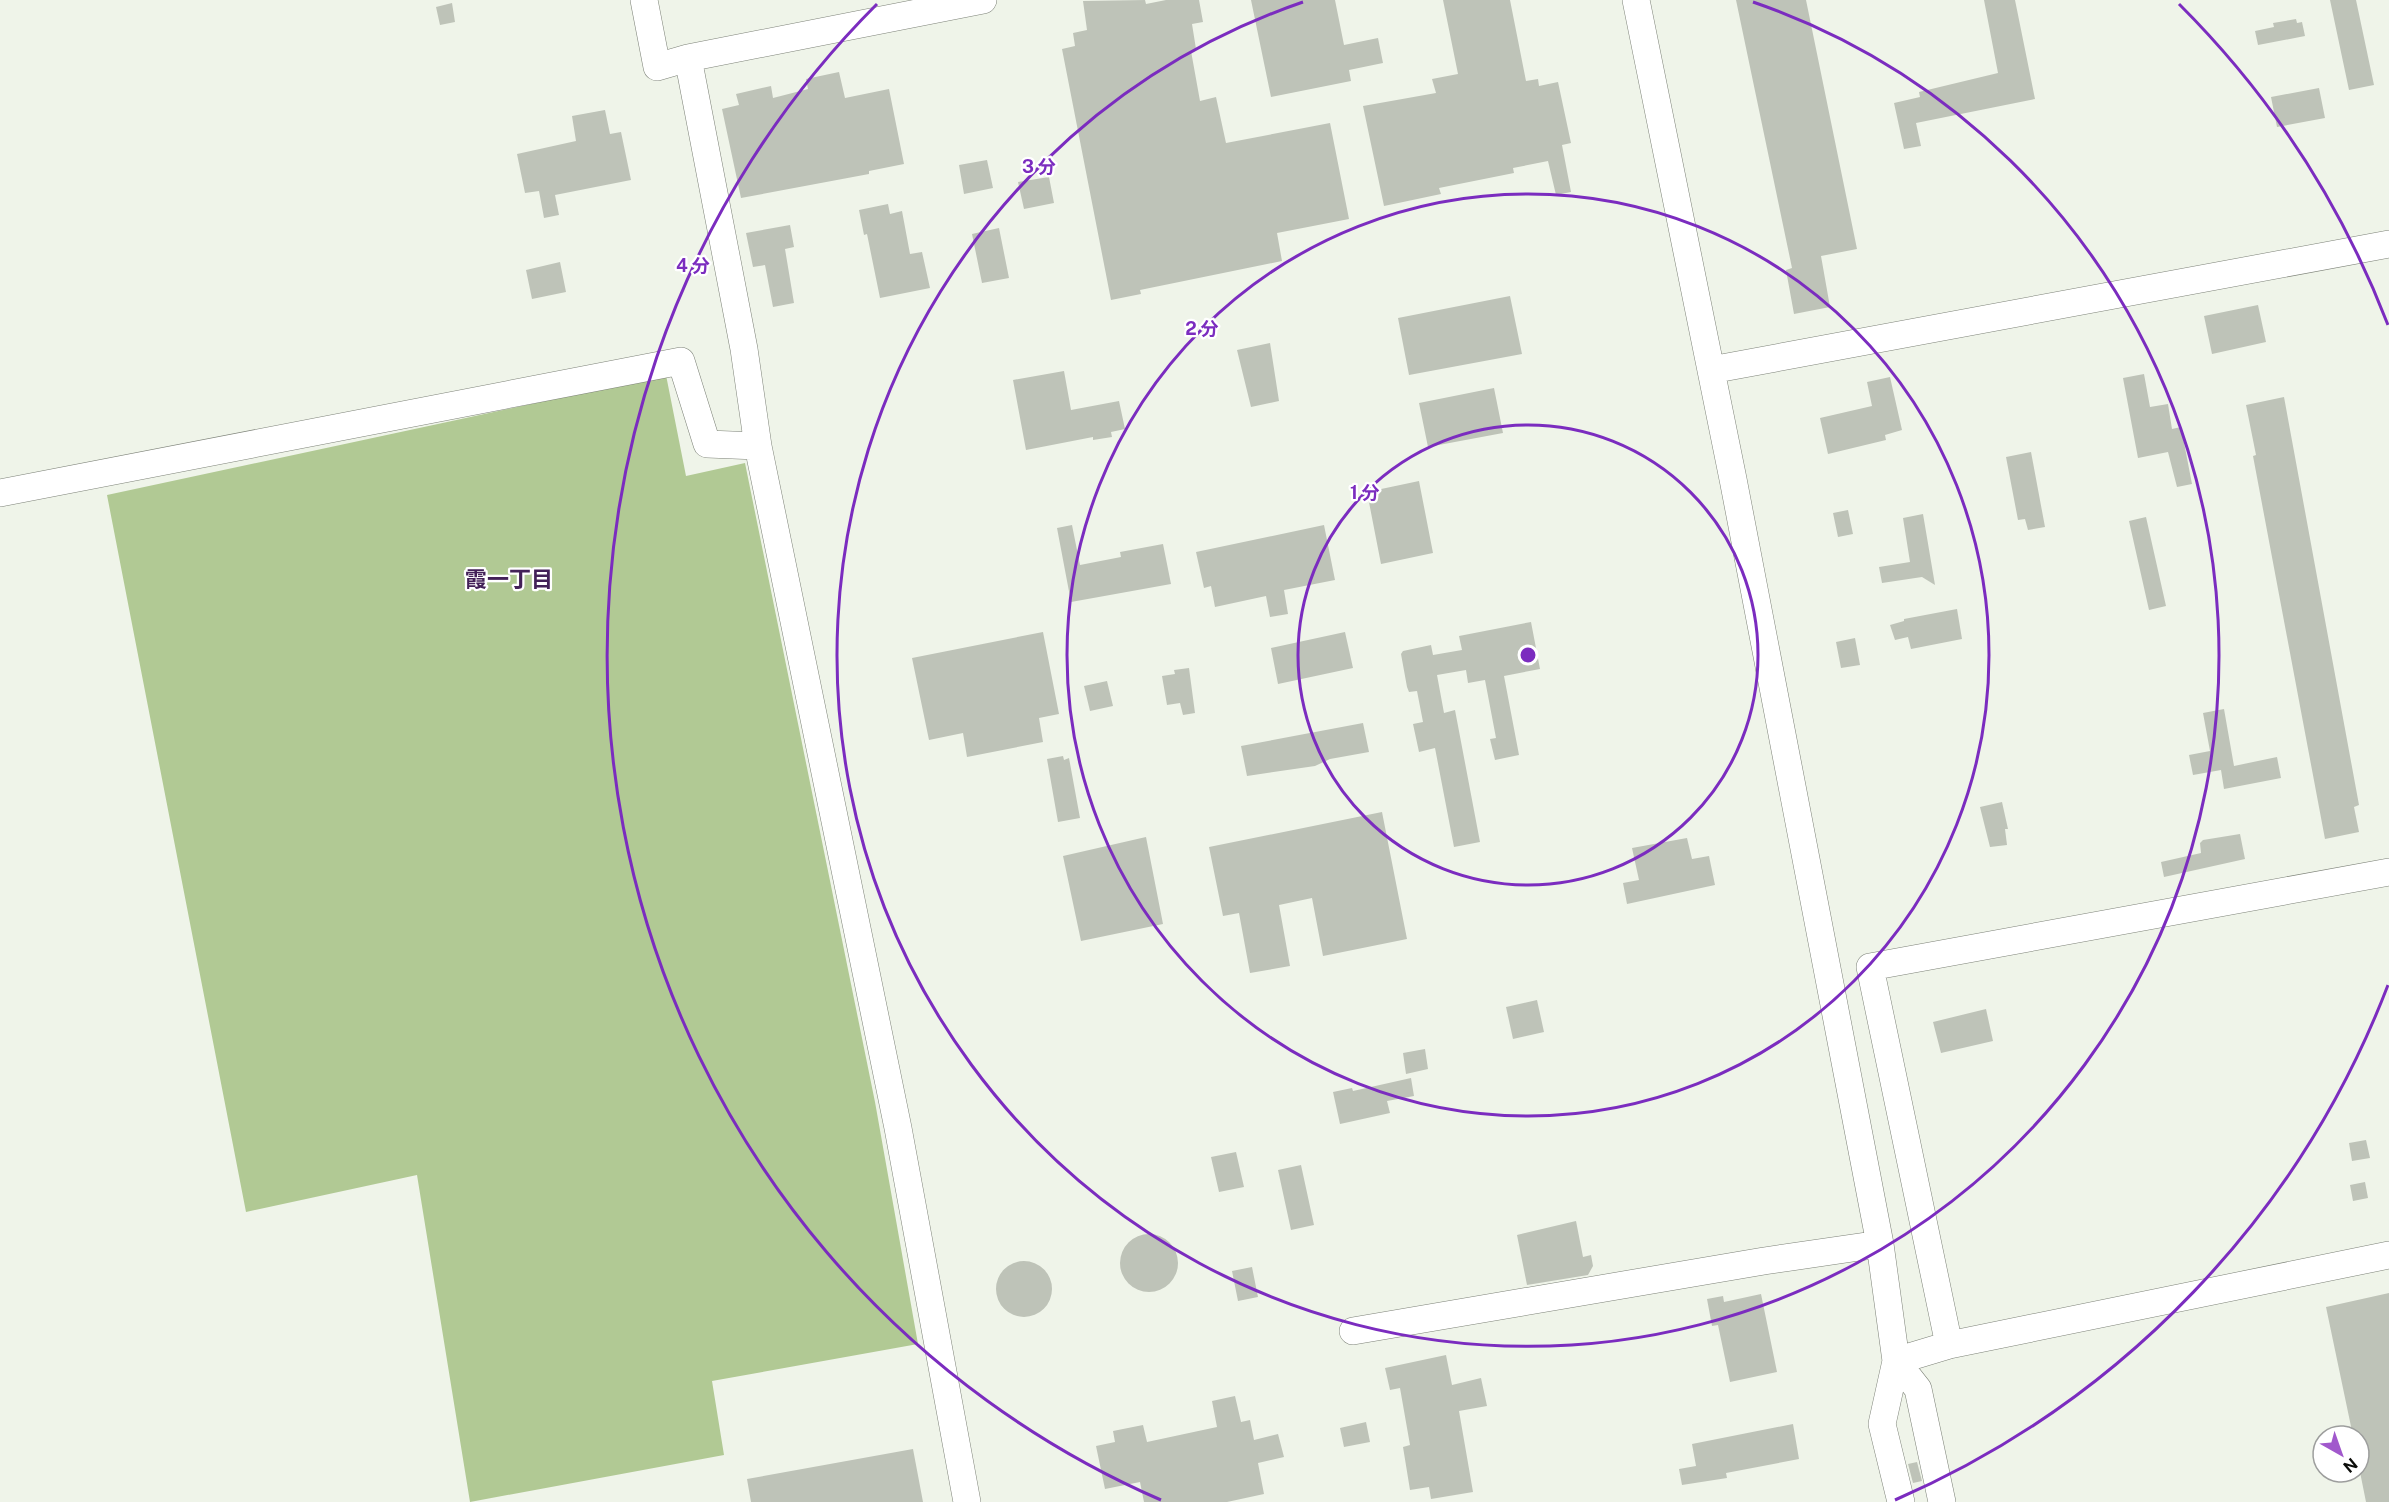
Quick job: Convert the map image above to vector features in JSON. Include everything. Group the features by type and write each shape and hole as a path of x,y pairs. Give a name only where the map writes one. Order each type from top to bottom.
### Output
{"lane":[{"path":"644,0 657,67 688,58 983,0"},
{"path":"1636,0 1711,370 1880,1244 1896,1361 1881,1424 1901,1502"},
{"path":"688,58 744,349 758,446 898,1128 967,1502"},
{"path":"1711,370 2389,244"},
{"path":"0,493 681,361 708,444 758,446"},
{"path":"1949,1345 1870,967 2389,873"},
{"path":"1353,1331 1752,1263 1880,1244"},
{"path":"1896,1361 1949,1345 2389,1255"},
{"path":"1896,1361 1918,1389 1942,1502"}],"green space":[{"path":"666,375 686,476 745,463 875,1102 918,1344 712,1381 724,1455 470,1502 417,1175 246,1212 107,495"}],"building":[{"path":"1145,0 1146,4 1166,0 1199,0 1203,22 1192,24 1196,49 1191,51 1200,101 1216,97 1226,143 1330,123 1349,219 1277,233 1282,261 1140,290 1141,294 1111,300 1062,49 1075,46 1073,33 1087,30 1083,1"},
{"path":"1251,0 1335,0 1344,45 1378,38 1383,63 1349,70 1351,81 1271,97"},
{"path":"1443,0 1510,0 1526,81 1538,79 1539,86 1558,82 1571,143 1562,145 1571,192 1556,195 1548,161 1513,168 1514,173 1439,188 1441,194 1384,206 1363,106 1436,93 1432,79 1458,74"},
{"path":"1736,0 1806,0 1857,249 1821,256 1830,307 1794,314 1786,270 1792,268"},
{"path":"1984,0 2015,0 2035,99 1916,123 1921,146 1904,149 1894,103 1920,97 1919,92 1998,73"},
{"path":"2330,0 2356,0 2374,85 2349,90"},
{"path":"452,3 455,22 440,25 436,7"},
{"path":"2296,19 2297,23 2302,22 2305,36 2258,45 2255,31 2274,27 2273,23"},
{"path":"839,72 845,98 889,89 904,164 869,171 869,174 741,198 722,109 739,105 736,94 771,86 773,98 808,89 806,79"},
{"path":"2319,88 2325,118 2277,127 2271,97"},
{"path":"605,110 610,134 621,132 631,180 555,195 559,215 544,218 539,191 525,193 517,154 576,141 572,116"},
{"path":"987,160 993,188 964,194 959,165"},
{"path":"1049,177 1054,203 1024,209 1018,182"},
{"path":"888,204 890,214 902,211 910,254 922,252 930,288 880,298 867,234 864,235 859,210"},
{"path":"790,225 794,247 785,249 794,303 773,307 765,265 753,267 746,233"},
{"path":"999,228 1009,278 982,283 972,234"},
{"path":"560,262 566,292 532,299 526,270"},
{"path":"1510,296 1522,354 1409,375 1398,318"},
{"path":"2258,305 2266,342 2212,354 2204,316"},
{"path":"1270,343 1279,401 1251,407 1237,350"},
{"path":"1064,371 1071,410 1119,401 1125,429 1111,432 1112,437 1093,440 1093,437 1026,450 1013,380"},
{"path":"2144,374 2150,407 2168,404 2172,429 2181,427 2192,484 2177,487 2168,452 2138,458 2123,378"},
{"path":"1890,377 1902,430 1885,435 1886,440 1828,454 1820,418 1872,406 1867,382"},
{"path":"1494,388 1503,433 1428,447 1419,403"},
{"path":"2284,397 2359,805 2354,807 2359,832 2325,839 2253,456 2256,455 2246,405"},
{"path":"2031,452 2045,527 2028,530 2025,519 2018,520 2006,457"},
{"path":"1419,481 1433,553 1381,564 1367,492"},
{"path":"1848,510 1853,534 1838,537 1833,513"},
{"path":"1923,514 1935,585 1922,577 1882,583 1879,567 1910,562 1903,518"},
{"path":"2146,517 2166,606 2149,610 2129,521"},
{"path":"1072,525 1080,565 1121,557 1120,552 1163,544 1171,584 1071,602 1057,528"},
{"path":"1324,525 1335,580 1284,590 1288,614 1270,617 1266,596 1215,607 1211,586 1204,588 1196,552"},
{"path":"1957,609 1962,639 1911,649 1908,637 1895,640 1890,625 1904,621 1904,619"},
{"path":"1531,622 1540,669 1504,676 1519,755 1495,760 1490,739 1496,738 1485,680 1468,683 1466,670 1437,675 1444,713 1455,710 1480,842 1454,847 1435,748 1419,752 1413,724 1423,722 1417,691 1409,692 1407,687 1401,654 1403,651 1431,645 1433,655 1462,650 1459,636"},
{"path":"1043,632 1059,714 1039,718 1043,742 967,757 963,733 929,740 912,658"},
{"path":"1345,632 1353,668 1278,684 1271,648"},
{"path":"1855,638 1860,665 1841,668 1836,642"},
{"path":"1189,668 1195,713 1183,715 1180,703 1167,705 1162,676 1175,674 1174,670"},
{"path":"1107,681 1113,706 1090,711 1084,686"},
{"path":"2224,709 2234,766 2277,757 2281,778 2224,789 2221,770 2193,775 2189,755 2210,751 2203,713"},
{"path":"1363,723 1369,752 1330,759 1315,766 1247,776 1241,746"},
{"path":"1063,756 1064,760 1069,758 1080,818 1058,822 1047,759"},
{"path":"2002,802 2008,829 2005,829 2007,845 1990,847 1980,807"},
{"path":"1382,812 1407,939 1323,956 1312,898 1279,905 1290,966 1250,973 1239,913 1223,916 1209,847"},
{"path":"2240,834 2245,859 2164,877 2161,862 2201,853 2200,843 2203,840"},
{"path":"1146,837 1163,924 1081,941 1063,856"},
{"path":"1687,838 1692,859 1709,856 1715,885 1627,904 1623,883 1639,880 1632,848"},
{"path":"1537,1000 1544,1032 1513,1039 1506,1007"},
{"path":"1986,1009 1993,1041 1941,1053 1933,1022"},
{"path":"1425,1049 1428,1069 1406,1074 1403,1053"},
{"path":"1411,1078 1414,1096 1387,1101 1390,1113 1340,1124 1333,1092 1352,1088 1353,1091"},
{"path":"2366,1140 2370,1158 2352,1161 2349,1143"},
{"path":"1236,1152 1244,1187 1219,1192 1211,1157"},
{"path":"1301,1165 1314,1225 1291,1230 1278,1170"},
{"path":"2365,1182 2368,1198 2353,1201 2350,1185"},
{"path":"1576,1221 1583,1257 1591,1255 1593,1266 1588,1275 1527,1285 1517,1235"},
{"path":"1149,1234 1160,1236 1173,1247 1178,1263 1176,1274 1165,1287 1149,1292 1138,1290 1125,1279 1120,1263 1122,1252 1133,1239"},
{"path":"1024,1261 1035,1263 1044,1269 1050,1278 1052,1289 1050,1300 1044,1309 1035,1315 1024,1317 1013,1315 1004,1309 998,1300 996,1289 998,1278 1004,1269 1013,1263"},
{"path":"1252,1267 1258,1297 1238,1301 1232,1271"},
{"path":"2389,1293 2389,1502 2366,1502 2362,1484 2371,1484 2371,1424 2350,1424 2326,1307"},
{"path":"1761,1294 1777,1372 1730,1382 1718,1325 1712,1326 1707,1299 1723,1296 1724,1302"},
{"path":"1446,1355 1452,1385 1481,1378 1487,1406 1459,1411 1473,1492 1431,1499 1429,1487 1410,1490 1403,1447 1410,1445 1400,1388 1390,1390 1385,1368"},
{"path":"1235,1396 1241,1422 1250,1420 1254,1440 1278,1434 1284,1457 1258,1463 1264,1494 1227,1502 1144,1502 1140,1482 1105,1489 1096,1446 1115,1442 1113,1431 1143,1425 1147,1442 1217,1427 1212,1401"},
{"path":"1366,1422 1370,1442 1344,1447 1340,1428"},
{"path":"1793,1424 1799,1459 1726,1473 1727,1478 1682,1485 1679,1469 1696,1466 1692,1444"},
{"path":"913,1449 923,1502 751,1502 747,1479"},
{"path":"1917,1462 1922,1481 1913,1483 1908,1464"}],"district":[{"name":"霞一丁目","path":"509,579"}]}
